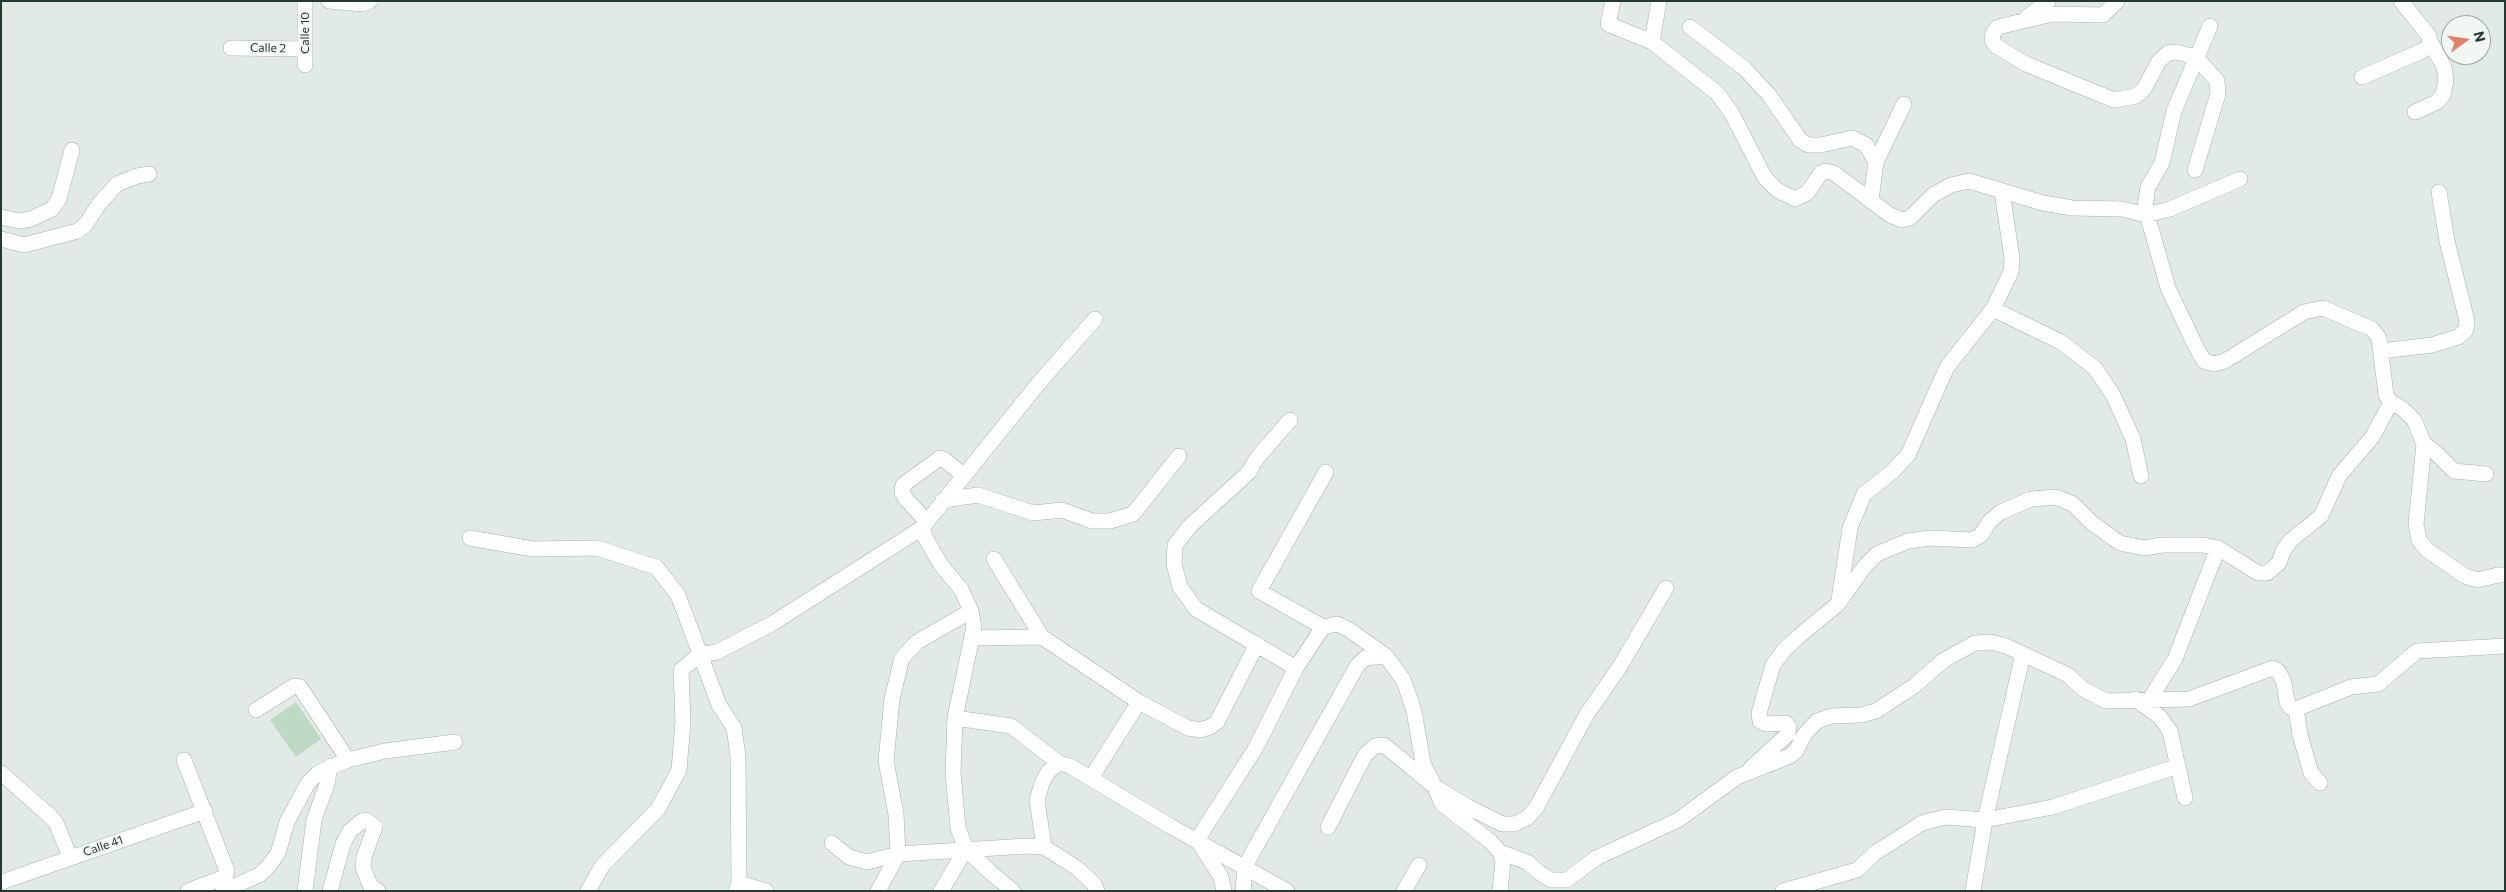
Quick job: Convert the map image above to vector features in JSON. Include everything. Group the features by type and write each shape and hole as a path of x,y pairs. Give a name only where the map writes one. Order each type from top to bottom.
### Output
{"street":[{"name":"Calle 10","path":"305,1 305,65"},
{"path":"329,1 363,4 370,1"},
{"path":"1613,1 1608,24 1652,42 1717,93 1730,112 1765,178 1777,190 1795,199 1807,193 1821,172 1826,171 1834,173 1890,215 1902,220 1910,218 1933,195 1960,182 1981,183 2002,192 2072,208 2122,210 2146,215 2170,209 2240,179"},
{"path":"1652,42 1658,1"},
{"path":"2023,20 2048,1"},
{"path":"2117,1 2103,16 2052,14 1998,27 1993,33 1992,40 1996,46 2026,64 2114,100 2136,96 2144,89 2159,61 2168,54 2176,52 2196,57 2217,81 2218,94 2195,170"},
{"path":"2401,1 2425,30 2444,68 2446,80 2443,95 2438,102 2415,112"},
{"path":"2210,26 2174,111 2162,162 2148,187 2146,215 2168,288 2204,361 2214,364 2225,361 2304,312 2323,308 2372,329 2379,338 2382,378 2386,395 2391,402 2403,409 2414,420 2424,444 2416,524 2419,540 2427,550 2465,576 2478,580 2498,575 2505,576"},
{"path":"1690,27 1744,68 1769,94 1800,140 1808,145 1821,146 1852,138 1866,145 1876,162"},
{"path":"2362,77 2422,51 2430,45 2430,41"},
{"name":"Calle 2","path":"231,48 305,49"},
{"path":"1871,200 1876,162 1904,104"},
{"path":"1,217 19,220 31,218 52,209 58,199 72,150"},
{"path":"1,239 24,246 78,231 86,224 99,204 117,184 131,178 149,174"},
{"path":"1838,604 1850,528 1864,494 1892,472 1908,455 1947,368 1993,309 2011,272 2012,258 2002,192"},
{"path":"2381,351 2432,345 2458,337 2466,330 2467,321 2447,241 2439,192"},
{"path":"1993,309 2061,342 2095,368 2113,395 2133,439 2141,476"},
{"path":"588,891 602,866 658,808 679,770 683,722 681,670 699,656 717,652 773,622 924,525 963,475 1095,319"},
{"path":"1500,852 1513,855 1528,862 1551,880 1567,880 1596,858 1678,820 1756,764 1788,734 1789,727 1786,723 1766,724 1760,721 1759,713 1773,665 1784,650 1838,604 1864,567 1877,554 1908,541 1930,538 1972,540 1981,535 1990,521 2001,512 2031,499 2056,497 2067,500 2092,523 2120,542 2144,548 2162,545 2203,545 2218,548 2258,573 2267,574 2274,570 2291,540 2321,516 2339,476 2373,436 2391,402"},
{"path":"1290,420 1257,458 1248,472 1208,507 1175,545 1174,564 1180,587 1196,609 1296,668"},
{"path":"2424,444 2454,471 2486,474"},
{"path":"943,500 978,494 1033,513 1062,510 1092,521 1110,521 1133,514 1179,456"},
{"path":"963,475 940,458 903,485 902,492 924,525 926,539 941,565 961,590 971,611 972,638 955,718 953,772 958,828 966,849 1013,891"},
{"path":"1326,472 1259,591 1323,627 1336,624 1348,629 1386,656 1404,682 1414,711 1423,763 1442,804 1490,841 1500,852 1503,861 1500,891"},
{"path":"470,538 533,549 597,548 656,568 678,595 719,706 734,728 738,756 738,887 766,891"},
{"path":"2150,699 2175,659 2218,548"},
{"path":"994,559 1042,637 1139,702 1188,728 1200,730 1210,727 1217,722 1256,644"},
{"path":"1328,827 1365,755 1376,746 1384,745 1435,787 1470,808 1502,824 1514,824 1527,818 1552,780 1587,714 1618,668 1666,588"},
{"path":"878,891 898,854 896,814 886,761 892,699 898,670 902,658 917,642 971,611"},
{"path":"1197,840 1255,749 1296,668 1323,627"},
{"path":"972,638 1042,637"},
{"path":"1737,777 1790,756 1796,751 1804,735 1817,721 1831,716 1861,715 1876,711 1914,686 1944,660 1975,643 1991,642 2006,646 2068,675 2083,689 2106,701 2189,699 2273,668 2278,672 2284,683 2287,702 2291,708 2296,709 2352,687 2378,684 2417,651 2505,646"},
{"path":"1973,891 1985,820 2023,654"},
{"path":"1243,891 1245,866 1357,666 1365,658 1386,656"},
{"path":"256,710 294,686 300,687 348,760"},
{"path":"2135,700 2160,717 2170,732 2185,798"},
{"path":"1091,778 1139,702"},
{"path":"2296,709 2300,736 2312,773 2320,783"},
{"path":"955,718 1010,726 1059,763 1070,766 1287,891"},
{"path":"229,888 259,875 268,867 278,853 287,822 308,783 330,766 385,751 455,742"},
{"path":"184,760 227,871 226,875 222,878 188,891"},
{"path":"1044,847 1037,800 1048,772 1059,763"},
{"path":"305,891 314,820 327,784 330,766"},
{"path":"1783,891 1857,870 1875,854 1922,823 1945,817 1985,820 2053,807 2178,766"},
{"path":"1,773 56,823 70,858"},
{"name":"Calle 41","path":"5,885 70,858 204,811"},
{"path":"330,891 343,844 350,831 362,820 366,820 375,827 364,857 363,867 370,884 378,891"},
{"path":"1197,840 1221,876 1224,891"},
{"path":"832,843 857,861 867,862 898,854 1027,846 1044,847 1077,868 1094,884 1097,891"},
{"path":"941,891 966,849"},
{"path":"1404,891 1419,865"}],"green space":[{"path":"296,702 321,739 296,757 270,720"}]}
